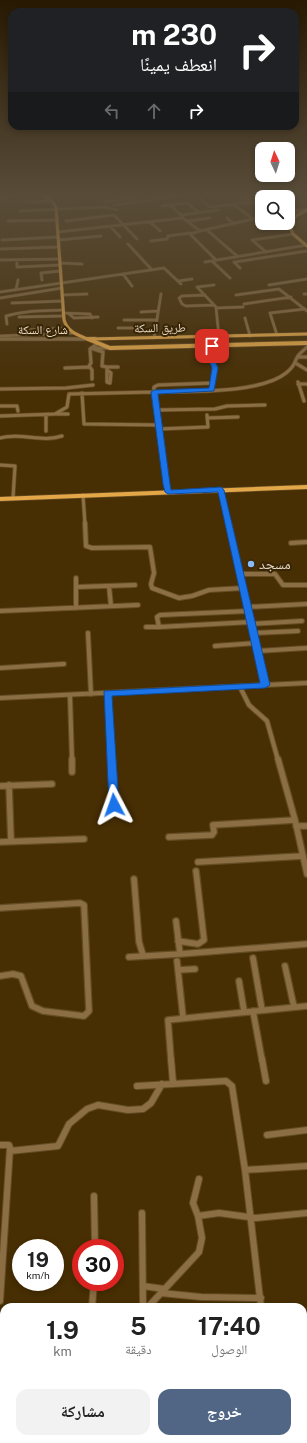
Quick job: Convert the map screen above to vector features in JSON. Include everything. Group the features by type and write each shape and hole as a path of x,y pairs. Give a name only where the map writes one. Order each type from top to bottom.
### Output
{"main road":[{"path":"60,264 63,313 68,328 73,333 108,348 307,343"},
{"name":"طريق السكة","path":"85,339 307,334"},
{"path":"0,499 307,487"}],"street":[{"path":"145,262 152,270"},
{"path":"213,262 230,278"},
{"path":"234,262 240,268"},
{"path":"17,264 17,267 82,264"},
{"path":"0,292 166,268 180,282 192,279"},
{"path":"42,280 41,273 61,271"},
{"path":"123,274 132,286"},
{"path":"269,285 307,279"},
{"path":"16,290 18,280"},
{"path":"214,284 197,287 216,308 219,337"},
{"path":"0,298 62,288"},
{"path":"236,295 278,289 291,297 306,310"},
{"path":"62,295 87,294"},
{"path":"154,338 162,294"},
{"path":"244,294 252,302"},
{"path":"205,295 182,296 179,298 182,304 186,306 214,305"},
{"path":"216,308 291,297"},
{"path":"12,303 62,301"},
{"path":"7,324 8,315 27,309 69,314 74,318 98,317"},
{"path":"277,335 270,313 306,310"},
{"path":"141,312 158,311"},
{"path":"20,317 63,313"},
{"path":"245,318 250,336"},
{"path":"124,320 157,320"},
{"path":"57,324 58,334"},
{"path":"27,330 68,328"},
{"path":"118,328 139,328 140,331 155,331"},
{"path":"0,336 73,333"},
{"name":"شارع السكة","path":"0,339 85,339"},
{"path":"89,367 92,363 92,349 97,344"},
{"path":"212,346 211,358 215,368 212,390"},
{"path":"57,414 67,406 69,394 212,390 240,388 264,382 277,377 297,364 298,357 307,347"},
{"path":"92,349 108,348"},
{"path":"92,349 95,362"},
{"path":"92,349 103,352 102,366 107,369 111,373 111,380 107,379 107,369"},
{"path":"298,357 307,357"},
{"path":"297,364 301,368 307,370"},
{"path":"65,368 89,367"},
{"path":"89,367 92,370 92,379"},
{"path":"107,369 118,368"},
{"path":"168,492 154,388 158,385 213,383"},
{"path":"304,401 298,383 307,384"},
{"path":"0,390 23,390 93,385"},
{"path":"23,390 37,392"},
{"path":"82,394 84,424 208,427 207,416 238,417"},
{"path":"157,410 214,409 227,406 265,405"},
{"path":"0,406 17,406 18,411"},
{"path":"0,416 68,414"},
{"path":"46,415 46,431"},
{"path":"0,438 17,435 40,440 57,439 62,436"},
{"path":"0,465 15,466 13,498"},
{"path":"221,490 265,685"},
{"path":"83,495 86,546 92,548 150,547 154,574 152,588 179,598 192,596 210,590 244,588"},
{"path":"291,543 307,542"},
{"path":"241,574 274,574 277,575 280,583 283,585 307,585"},
{"path":"76,578 76,608"},
{"path":"76,587 135,585"},
{"path":"109,586 111,606"},
{"path":"159,627 157,616 160,615 307,604"},
{"path":"0,611 138,605"},
{"path":"146,627 302,621"},
{"path":"254,633 298,631"},
{"path":"88,633 91,694"},
{"path":"215,646 256,643"},
{"path":"258,651 307,648"},
{"path":"0,668 64,664"},
{"path":"0,698 70,696 307,683"},
{"path":"240,687 250,705 267,721 306,864 307,874"},
{"path":"108,694 114,805"},
{"path":"70,696 72,772"},
{"path":"0,786 52,784"},
{"path":"9,785 11,841"},
{"path":"169,837 212,835 214,832 213,825 294,820"},
{"path":"296,826 307,826"},
{"path":"0,842 84,839"},
{"path":"198,862 303,856"},
{"path":"178,941 198,944 204,940 196,871"},
{"path":"134,879 139,942 143,956"},
{"path":"0,908 70,903 84,905 89,1011 84,1016 43,1011 30,1003 20,976 13,974 0,976"},
{"path":"176,922 180,954"},
{"path":"129,957 307,944"},
{"path":"253,958 262,1010"},
{"path":"177,961 183,1017"},
{"path":"285,966 294,1007"},
{"path":"178,970 195,969"},
{"path":"239,981 244,1011"},
{"path":"173,1083 167,1022 171,1018 307,1006"},
{"path":"253,1011 266,1081"},
{"path":"136,1086 226,1081 232,1086 238,1117 261,1303"},
{"path":"10,1151 58,1146 65,1129 84,1111 92,1107 110,1105 128,1109 144,1108 149,1104 162,1084"},
{"path":"268,1135 307,1130"},
{"path":"0,1145 9,1145 10,1151 0,1301"},
{"path":"245,1170 307,1166"},
{"path":"152,1303 199,1252 202,1238 198,1216 193,1206 199,1179"},
{"path":"94,1196 95,1239"},
{"path":"198,1216 211,1212 232,1213 251,1218 307,1213"},
{"path":"142,1213 143,1303"},
{"path":"143,1286 201,1297 261,1298"},
{"path":"92,1303 93,1291"}],"place":[{"name":"مسجد","path":"251,564"}],"route":[{"path":"114,805 108,694 265,685 221,490 168,492 154,392 212,390 215,368 211,358 212,346"}]}
